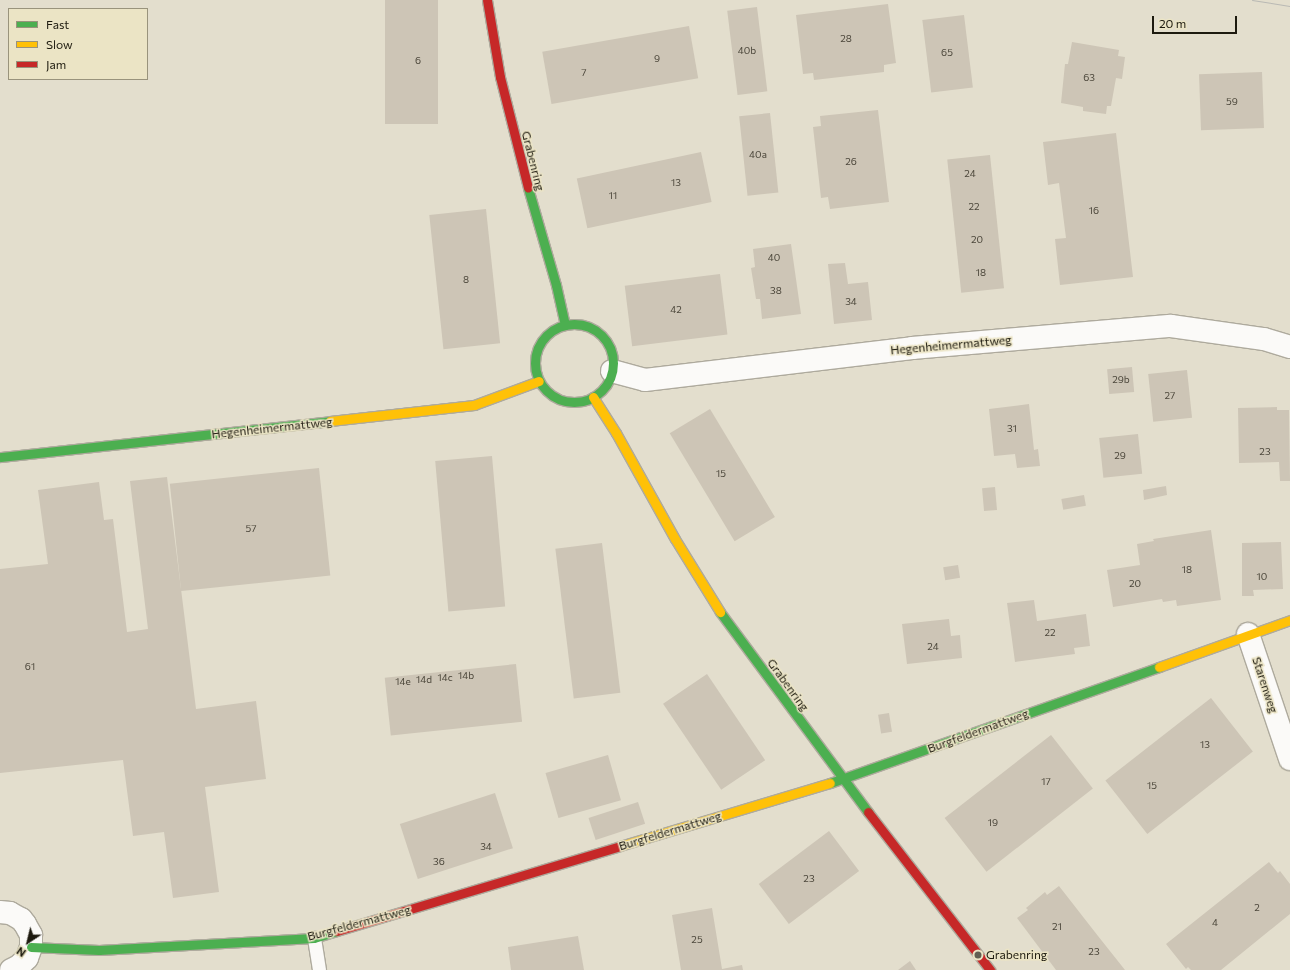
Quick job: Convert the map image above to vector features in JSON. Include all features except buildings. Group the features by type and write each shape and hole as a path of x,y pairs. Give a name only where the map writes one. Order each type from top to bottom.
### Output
{"street":[{"name":"Grabenring","path":"487,0 502,84 530,198 556,285 565,325"},
{"path":"576,324 587,326 605,339 611,349 612,371 609,381 602,390 593,397 584,401 563,400 553,396 539,381 535,364 538,346 554,329 565,325 576,324"},
{"name":"Hegenheimermattweg","path":"612,371 645,380 912,348 1171,326 1264,339 1290,347"},
{"name":"Hegenheimermattweg","path":"0,457 474,405 539,381"},
{"name":"Grabenring","path":"593,397 616,433 675,539 713,602 843,779 990,970"},
{"name":"Burgfeldermattweg","path":"31,947 99,950 314,938 843,779 1290,620"},
{"name":"Starenweg","path":"1248,634 1290,759"},
{"path":"0,912 10,913 25,924 30,935 31,947 24,962 12,970"}],"lane":[{"path":"314,938 319,970"}],"tram line":[{"path":"1252,0 1290,6"}],"traffic: fast":[{"path":"528,188 556,285 565,325"},
{"path":"574,324 589,327 596,331 606,341 610,348 613,363 610,378 606,385 596,395 589,399 574,402 559,399 552,395 542,385 538,378 535,363 538,348 542,341 552,331 559,327 574,324"},
{"path":"0,457 330,421"},
{"path":"720,612 868,812"},
{"path":"830,783 1159,667"},
{"path":"31,947 99,950 314,938 337,931"}],"traffic: slow":[{"path":"330,421 474,405 539,381"},
{"path":"593,397 616,433 675,539 720,612"},
{"path":"1159,667 1290,620"},
{"path":"620,846 830,783"}],"traffic: jam":[{"path":"487,0 500,77 528,188"},
{"path":"868,812 990,970"},
{"path":"337,931 620,846"}],"place":[{"name":"Grabenring","path":"978,955"}]}
